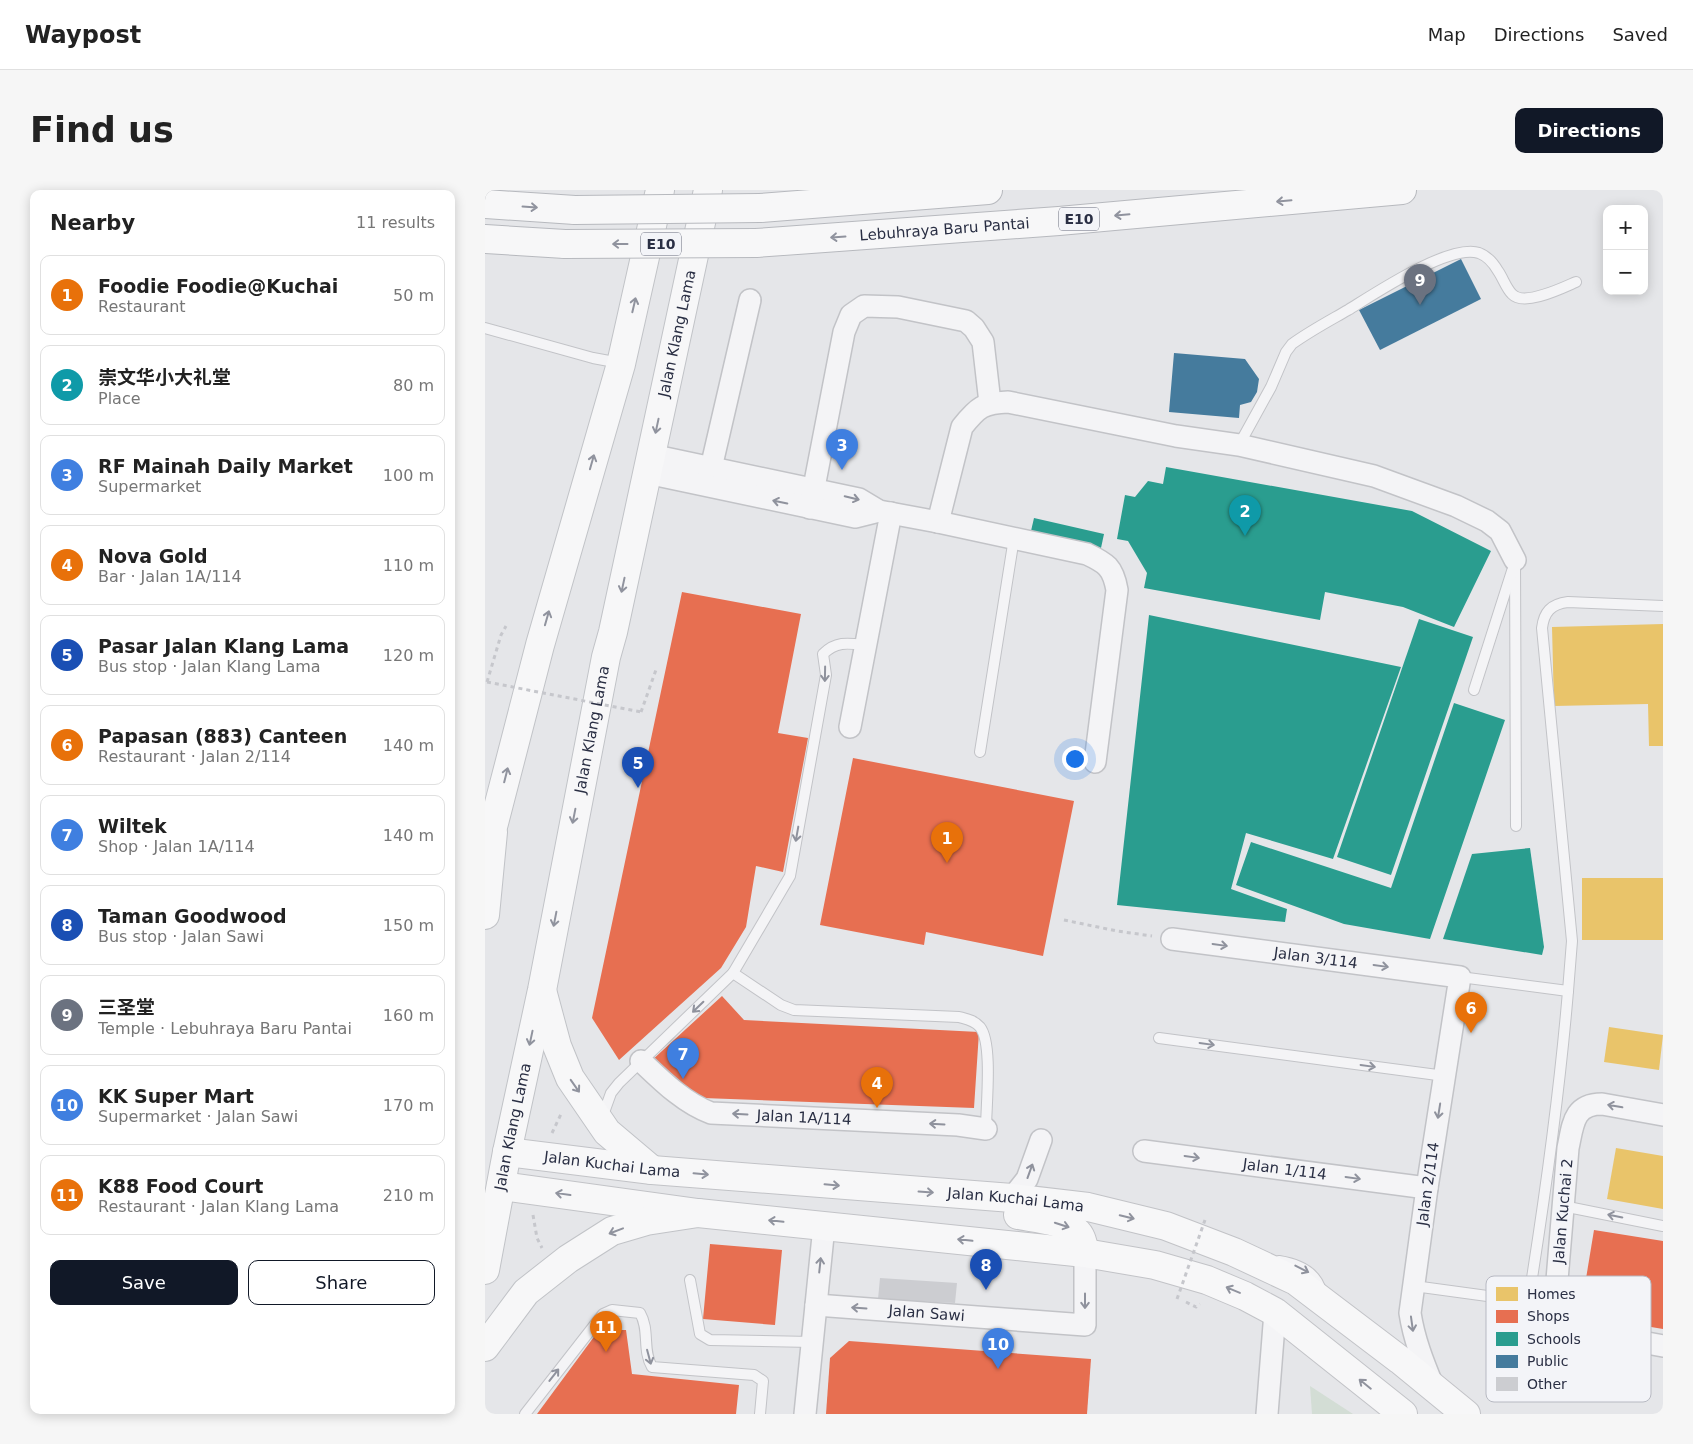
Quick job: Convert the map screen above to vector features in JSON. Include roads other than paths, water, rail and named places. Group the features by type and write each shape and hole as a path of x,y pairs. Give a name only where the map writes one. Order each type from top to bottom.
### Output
{"main road":[{"path":"485,915 488,838 540,645 621,364 660,190"},
{"name":"Jalan Klang Lama","path":"485,1270 496,1156 542,990 603,673 707,190"},
{"path":"485,204 575,210 760,208 988,190"},
{"name":"Lebuhraya Baru Pantai","path":"485,239 565,244 756,243 1059,221 1402,190"},
{"path":"542,990 557,1046 569,1078 607,1132 653,1170"},
{"name":"Jalan Kuchai Lama","path":"496,1156 878,1189 999,1197 1088,1207 1166,1226 1261,1264 1296,1281 1400,1360 1466,1414"},
{"path":"493,1184 698,1213 1085,1252 1155,1265 1207,1280 1245,1296 1275,1312 1403,1414"},
{"path":"999,1197 997,1206 1008,1213 1065,1225 1076,1230 1085,1252"},
{"path":"485,1347 526,1292 568,1259 612,1231 646,1221 698,1213"}],"street":[{"path":"711,468 749,300"},
{"path":"811,499 844,332 851,315 864,306 899,307 966,321 974,328 983,342 990,403"},
{"path":"938,522 962,426 971,415 990,403 1009,402 1176,436 1239,445 1373,476 1457,506 1487,521 1500,531 1515,560"},
{"path":"649,464 711,468 811,499 855,517 885,512 1087,554 1104,563 1115,575 1117,590 1095,762"},
{"path":"649,464 811,499"},
{"path":"850,727 865,645 885,512"},
{"name":"Jalan 3/114","path":"1172,939 1460,976"},
{"name":"Jalan 2/114","path":"1434,1389 1413,1332 1411,1313 1427,1188 1460,976"},
{"name":"Jalan 1A/114","path":"641,1061 662,1082 698,1108 711,1113 986,1129"},
{"name":"Jalan Kuchai 2","path":"1557,1276 1569,1148 1573,1123 1577,1114 1592,1104 1602,1104 1663,1115"},
{"path":"999,1197 1027,1180 1041,1140"},
{"name":"Jalan 1/114","path":"1144,1150 1427,1188"},
{"path":"805,1414 824,1226"},
{"name":"Jalan Sawi","path":"816,1304 1085,1325 1085,1252"},
{"path":"1267,1414 1275,1312"}],"lane":[{"path":"1239,445 1271,387 1286,352 1292,344 1405,275 1441,258 1462,252 1479,253 1492,262 1516,298 1524,300 1533,298 1576,282"},
{"path":"485,328 621,364"},
{"path":"980,752 1014,538"},
{"path":"1474,690 1515,560"},
{"path":"1515,560 1516,826"},
{"path":"1532,1276 1561,1074 1572,941 1542,628 1543,618 1548,609 1557,603 1663,606"},
{"path":"601,1124 611,1093 619,1083 733,973 790,876 826,675 823,654 830,647 837,644 865,645"},
{"path":"733,973 781,1006 793,1010 959,1017 970,1020 980,1027 988,1048 986,1129"},
{"path":"1460,976 1568,991"},
{"path":"1159,1038 1445,1076"},
{"path":"1563,1206 1663,1226"},
{"path":"690,1280 700,1334 710,1340 812,1342"},
{"path":"1414,1286 1486,1296"},
{"path":"525,1414 603,1314 612,1310 640,1313 645,1321 647,1358 652,1367 754,1375 763,1381 760,1414"}],"place":[{"name":"三圣堂","path":"1420,305"},
{"name":"RF Mainah Daily Market","path":"842,470"},
{"name":"崇文华小大礼堂","path":"1245,536"},
{"name":"Pasar Jalan Klang Lama","path":"638,788"},
{"name":"Foodie Foodie@Kuchai","path":"947,863"},
{"name":"Papasan (883) Canteen","path":"1471,1033"},
{"name":"Wiltek","path":"683,1079"},
{"name":"Nova Gold","path":"877,1108"},
{"name":"Taman Goodwood","path":"986,1290"},
{"name":"K88 Food Court","path":"606,1352"},
{"name":"KK Super Mart","path":"998,1369"}]}
